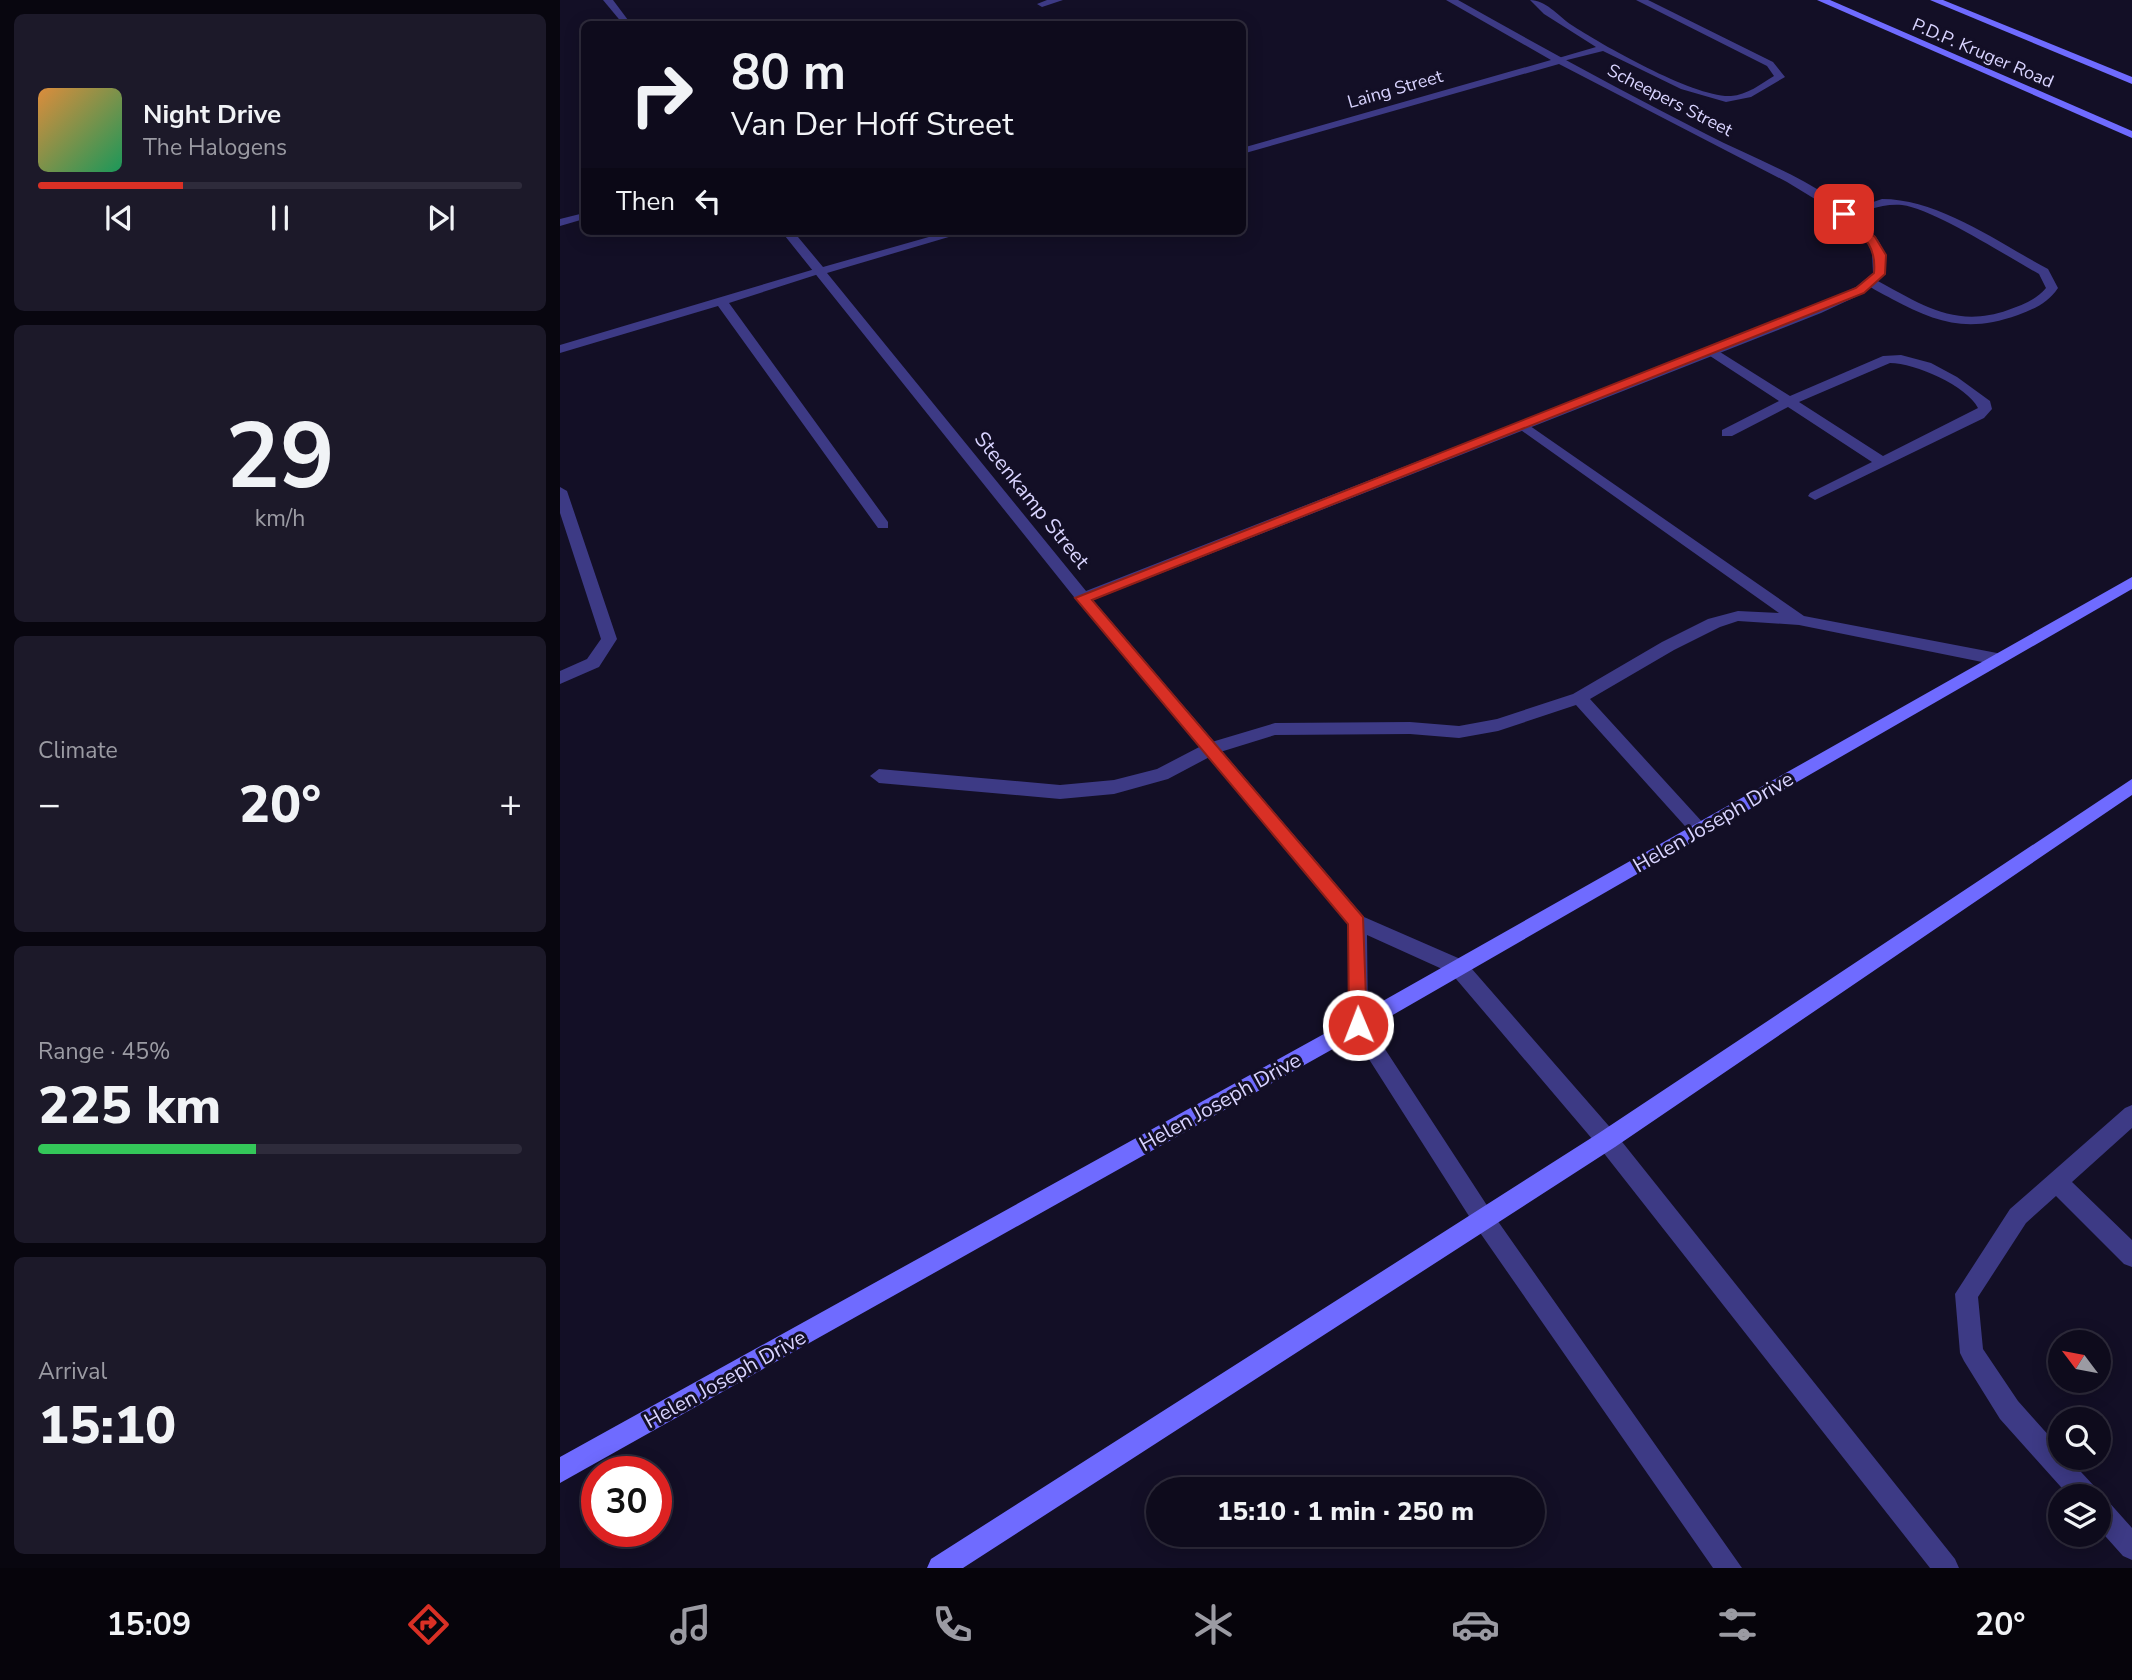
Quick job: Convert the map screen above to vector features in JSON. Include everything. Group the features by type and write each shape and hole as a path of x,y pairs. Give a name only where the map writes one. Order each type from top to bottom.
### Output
{"street":[{"path":"608,0 625,21"},
{"path":"1042,4 1058,0"},
{"name":"Scheepers Street","path":"1451,0 1558,61 1802,187 1844,214 1870,237 1881,255 1880,274 1870,282"},
{"path":"1535,0 1549,13 1604,48 1700,94 1723,99 1742,97 1780,77 1770,64 1641,0"},
{"name":"P.D.P. Kruger Road","path":"1822,0 2132,135"},
{"name":"P.D.P. Kruger Road","path":"1935,0 2132,81"},
{"name":"Laing Street","path":"1246,150 1604,48"},
{"path":"1083,598 1817,310 1860,290 1870,282 1943,318 1973,323 1993,321 2046,298 2052,288 2043,272 1931,211 1894,200 1844,214"},
{"path":"560,223 581,217"},
{"name":"Steenkamp Street","path":"790,235 1083,598 1357,922 1458,967"},
{"path":"560,349 949,235"},
{"path":"721,301 883,525"},
{"path":"1712,351 1882,462"},
{"path":"1727,433 1789,401 1874,364 1900,358 1927,368 1985,404 1985,409 1979,415 1815,496"},
{"path":"1523,425 1799,620"},
{"path":"560,491 609,639 593,663 560,678"},
{"name":"Helen Joseph Drive","path":"560,1471 1358,1025 2132,582"},
{"path":"879,776 1060,792 1114,787 1162,774 1211,748 1275,729 1396,728 1459,732 1498,725 1579,698 1714,623 1738,616 1799,620 1997,659"},
{"path":"1579,698 1699,830"},
{"path":"940,1568 1482,1217 1607,1140 2132,786"},
{"path":"1357,922 1358,1025 1482,1217 1729,1568"},
{"path":"1458,967 1607,1140 1946,1568"},
{"path":"2075,1484 2009,1410 1972,1353 1966,1294 2018,1216 2132,1115"},
{"path":"2057,1181 2132,1256"},
{"path":"2111,1524 2132,1547"}],"route":[{"path":"1358,1025 1357,922 1083,598 1817,310 1860,290 1880,274 1881,255 1870,237 1844,214"}]}
